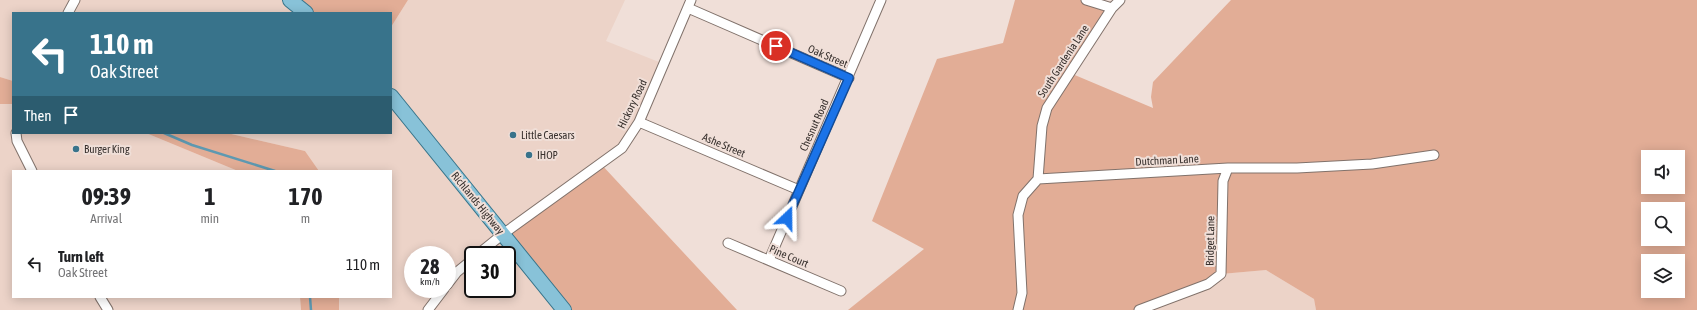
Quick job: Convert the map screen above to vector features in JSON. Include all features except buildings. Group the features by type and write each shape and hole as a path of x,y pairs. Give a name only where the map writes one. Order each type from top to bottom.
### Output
{"main road":[{"path":"290,0 305,12"},
{"name":"Richlands Highway","path":"392,97 564,310"}],"street":[{"path":"69,12 75,0"},
{"name":"Chesnut Road","path":"769,260 849,78 881,0"},
{"path":"1086,0 1112,8"},
{"name":"South Gardenia Lane","path":"1038,179 1042,126 1047,108 1112,8 1120,0"},
{"name":"Oak Street","path":"690,4 849,78"},
{"name":"Hickory Road","path":"488,246 622,148 639,122 690,4"},
{"name":"Ashe Street","path":"639,122 799,190"},
{"path":"16,134 17,141 32,170"},
{"name":"Dutchman Lane","path":"1038,179 1228,168 1297,168 1364,164 1434,155"},
{"name":"Bridget Lane","path":"1139,310 1208,284 1221,274 1223,181 1228,168"},
{"path":"1018,310 1022,293 1018,215 1023,196 1038,179"},
{"name":"Pine Court","path":"728,243 840,291"},
{"path":"456,273 464,266"},
{"path":"101,298 108,310"},
{"path":"428,310 437,298"}],"shaded area":[{"path":"0,0 290,0 305,12 12,12 12,81 0,77"},
{"path":"290,0 408,0 392,25 392,12 305,12"},
{"path":"408,0 625,0 606,41 664,64 622,148 503,234 513,246 464,246 464,298 516,298 516,250 564,310 339,310 339,298 392,298 392,170 318,170 305,151 231,134 392,134 392,25"},
{"path":"1015,0 1086,0 1112,8 1070,73 1153,108 1151,97 1153,82 1231,0 1697,0 1697,310 1316,310 1314,299 1266,270 1221,274 1139,310 848,310 924,249 872,221 937,59 1003,43"},
{"path":"0,77 12,81 12,104 0,104"},
{"path":"0,104 12,104 12,134 148,134 236,170 12,170 12,298 300,298 301,310 0,310"},
{"path":"148,134 231,134 305,151 318,170 236,170"},
{"path":"600,163 737,310 564,310 516,250 516,246 513,246 503,234"},
{"path":"1266,270 1314,299 1316,310 1139,310 1221,274"},
{"path":"300,298 339,298 339,310 301,310"}],"waterway":[{"path":"166,134 192,145 272,170"},
{"path":"310,298 311,310"}],"place":[{"name":"Little Caesars","path":"513,135"},
{"name":"Burger King","path":"76,149"},
{"name":"IHOP","path":"529,155"}],"route":[{"path":"776,46 849,78 787,218"}]}
